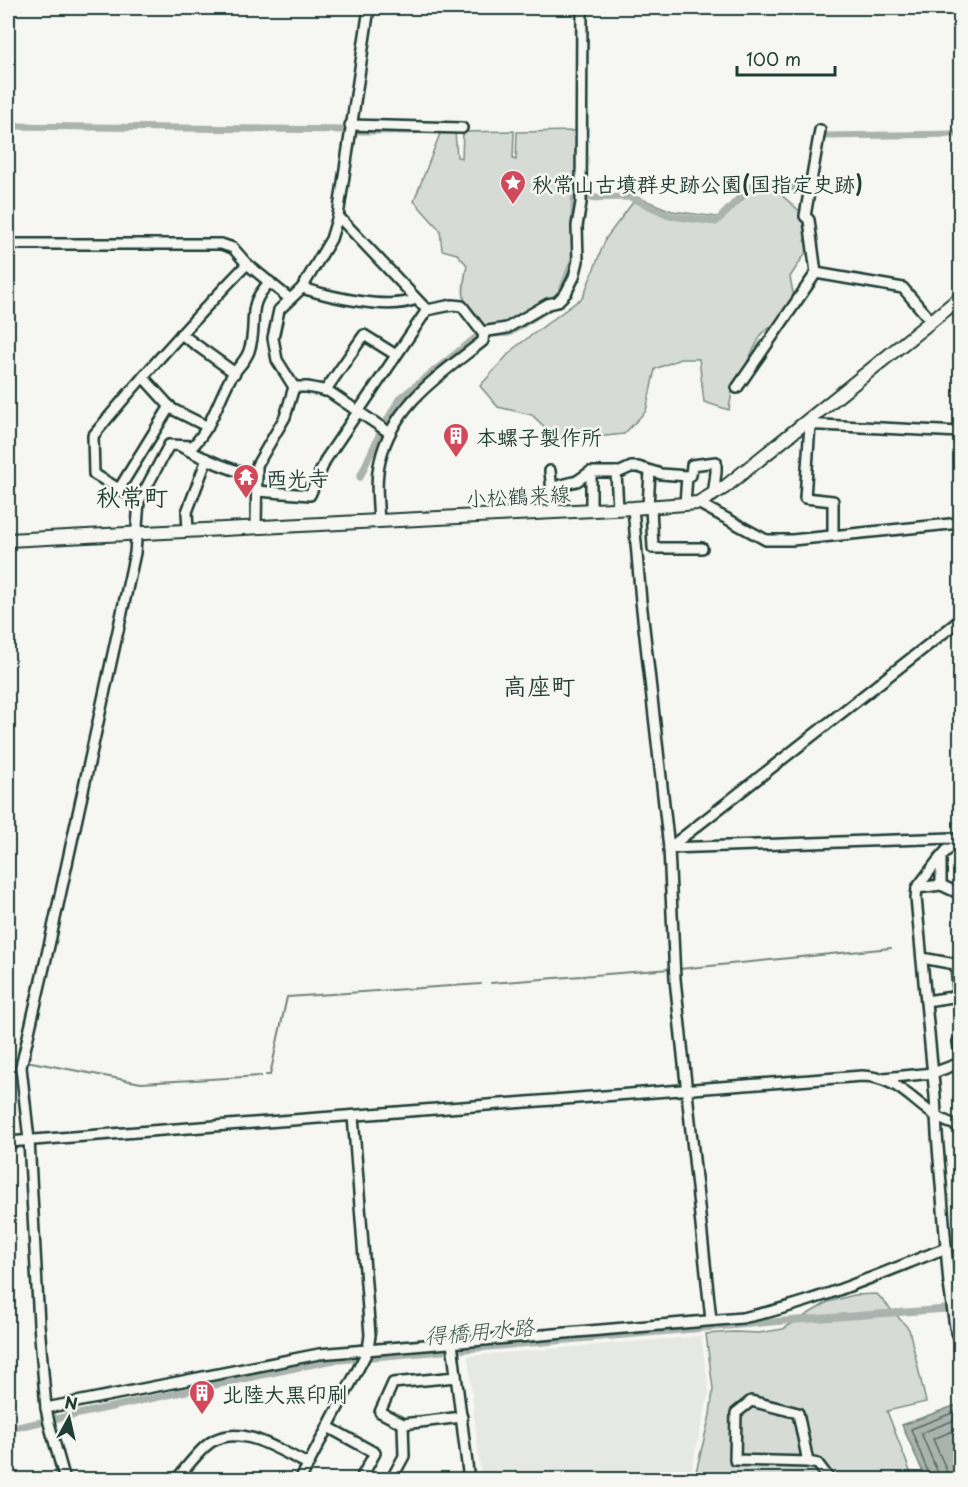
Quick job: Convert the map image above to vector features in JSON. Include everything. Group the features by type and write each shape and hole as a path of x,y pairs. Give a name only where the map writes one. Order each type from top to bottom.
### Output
{"main road":[{"name":"小松鶴来線","path":"8,540 555,513 698,503 713,496 806,424 960,298"}],"street":[{"path":"257,491 310,495 326,459 427,310 452,305 462,306 484,332 507,328 548,304 557,302 566,293 574,277 580,251 578,226 581,203 582,8"},
{"path":"256,528 257,465 285,417 294,387 277,360 273,338 279,310 302,288 331,239 338,216 369,9"},
{"path":"351,125 462,128"},
{"path":"737,388 816,273 809,220 805,216 820,130"},
{"path":"338,216 427,310"},
{"path":"8,244 221,244 233,248 248,264 290,298"},
{"path":"139,501 94,474 93,436 181,334 248,264"},
{"path":"816,273 903,288 932,322"},
{"path":"65,1479 48,1416 39,1313 29,1140 21,1067 138,533 139,501 169,445 193,446 204,435 229,379 248,354 253,339 253,311 259,292 270,282"},
{"path":"302,288 327,296 388,304 406,303 416,299"},
{"path":"379,522 379,463 396,419 416,396 483,341 484,332"},
{"path":"181,334 235,373"},
{"path":"325,391 364,335 396,356"},
{"path":"143,377 170,406 208,427"},
{"path":"294,387 325,391 390,433"},
{"path":"119,489 170,406"},
{"path":"833,535 833,501 805,498 806,424 960,432"},
{"path":"180,446 237,472 257,477"},
{"path":"188,531 187,512 207,459"},
{"path":"553,487 577,481 591,472 616,472 631,467 661,474 687,476 691,475 692,465 716,462 713,496"},
{"path":"550,471 555,513"},
{"path":"650,471 653,548 702,548"},
{"path":"591,472 591,511"},
{"path":"616,472 618,509"},
{"path":"685,504 687,476"},
{"path":"698,503 766,540 792,540 960,523"},
{"path":"633,508 641,601 669,848 675,979 711,1320"},
{"path":"669,848 960,620"},
{"path":"669,848 952,838 960,840"},
{"path":"960,845 947,850 917,888 946,1248 952,1306 960,1340"},
{"path":"941,857 941,885"},
{"path":"917,888 941,885 960,894"},
{"path":"922,958 958,965 960,1016"},
{"path":"926,1001 959,996"},
{"path":"960,1041 958,1042 960,1053"},
{"path":"8,1142 862,1076 880,1078 933,1073 960,1062"},
{"path":"880,1078 904,1090 936,1118 960,1126"},
{"path":"300,1479 365,1355 370,1335 353,1116"},
{"path":"48,1416 319,1354 365,1355 453,1348 742,1318 777,1311 814,1299 946,1248"},
{"path":"453,1348 469,1479"},
{"path":"456,1377 393,1383 380,1412 403,1424 462,1417"},
{"path":"808,1462 798,1413 751,1401 736,1413 735,1460 808,1462 818,1464 830,1479"},
{"path":"391,1479 405,1456 403,1424"},
{"path":"328,1427 375,1453 360,1479"},
{"path":"176,1479 210,1442 228,1436 247,1435 308,1464"}],"shaded area":[{"path":"441,131 455,132 457,157 462,158 463,132 514,131 513,159 516,160 517,132 577,131 577,195 573,266 569,281 555,297 509,326 483,329 464,300 467,265 457,254 442,250 440,230 414,201"},
{"path":"763,179 802,213 810,246 790,277 796,309 762,333 732,392 729,410 704,402 699,359 680,359 655,369 646,411 624,434 559,441 532,415 498,407 480,386 513,349 583,297 606,238 637,197 672,211 724,218"},
{"path":"877,1294 909,1329 926,1402 887,1411 913,1479 844,1479 841,1475 837,1480 694,1480 710,1415 713,1389 706,1334 759,1333 783,1329 828,1302 854,1295"},
{"path":"701,1336 709,1392 689,1479 481,1479 468,1356"}],"water":[{"path":"959,1404 960,1479 926,1479 902,1425"}],"waterway":[{"path":"8,126 345,130"},
{"path":"358,131 415,131"},
{"path":"826,136 960,134"},
{"path":"585,198 630,197 671,216 716,222 751,186 806,188 808,180"},
{"path":"574,199 574,223"},
{"path":"562,290 575,255"},
{"path":"493,334 509,333 549,308"},
{"path":"385,424 399,399 479,335"},
{"path":"360,477 381,431"},
{"path":"679,969 891,948"},
{"path":"491,983 671,969"},
{"path":"266,1075 270,1075 287,997 481,984"},
{"path":"8,1058 19,1060"},
{"path":"26,1061 141,1083 261,1076"},
{"name":"得橋用水路","path":"8,1429 328,1361 960,1308"}],"place":[{"name":"秋常山古墳群史跡公園(国指定史跡)","path":"513,206"},
{"name":"本螺子製作所","path":"456,459"},
{"name":"西光寺","path":"246,500"},
{"name":"北陸大黒印刷","path":"202,1416"}],"district":[{"name":"秋常町","path":"132,496"},
{"name":"高座町","path":"539,685"}]}
